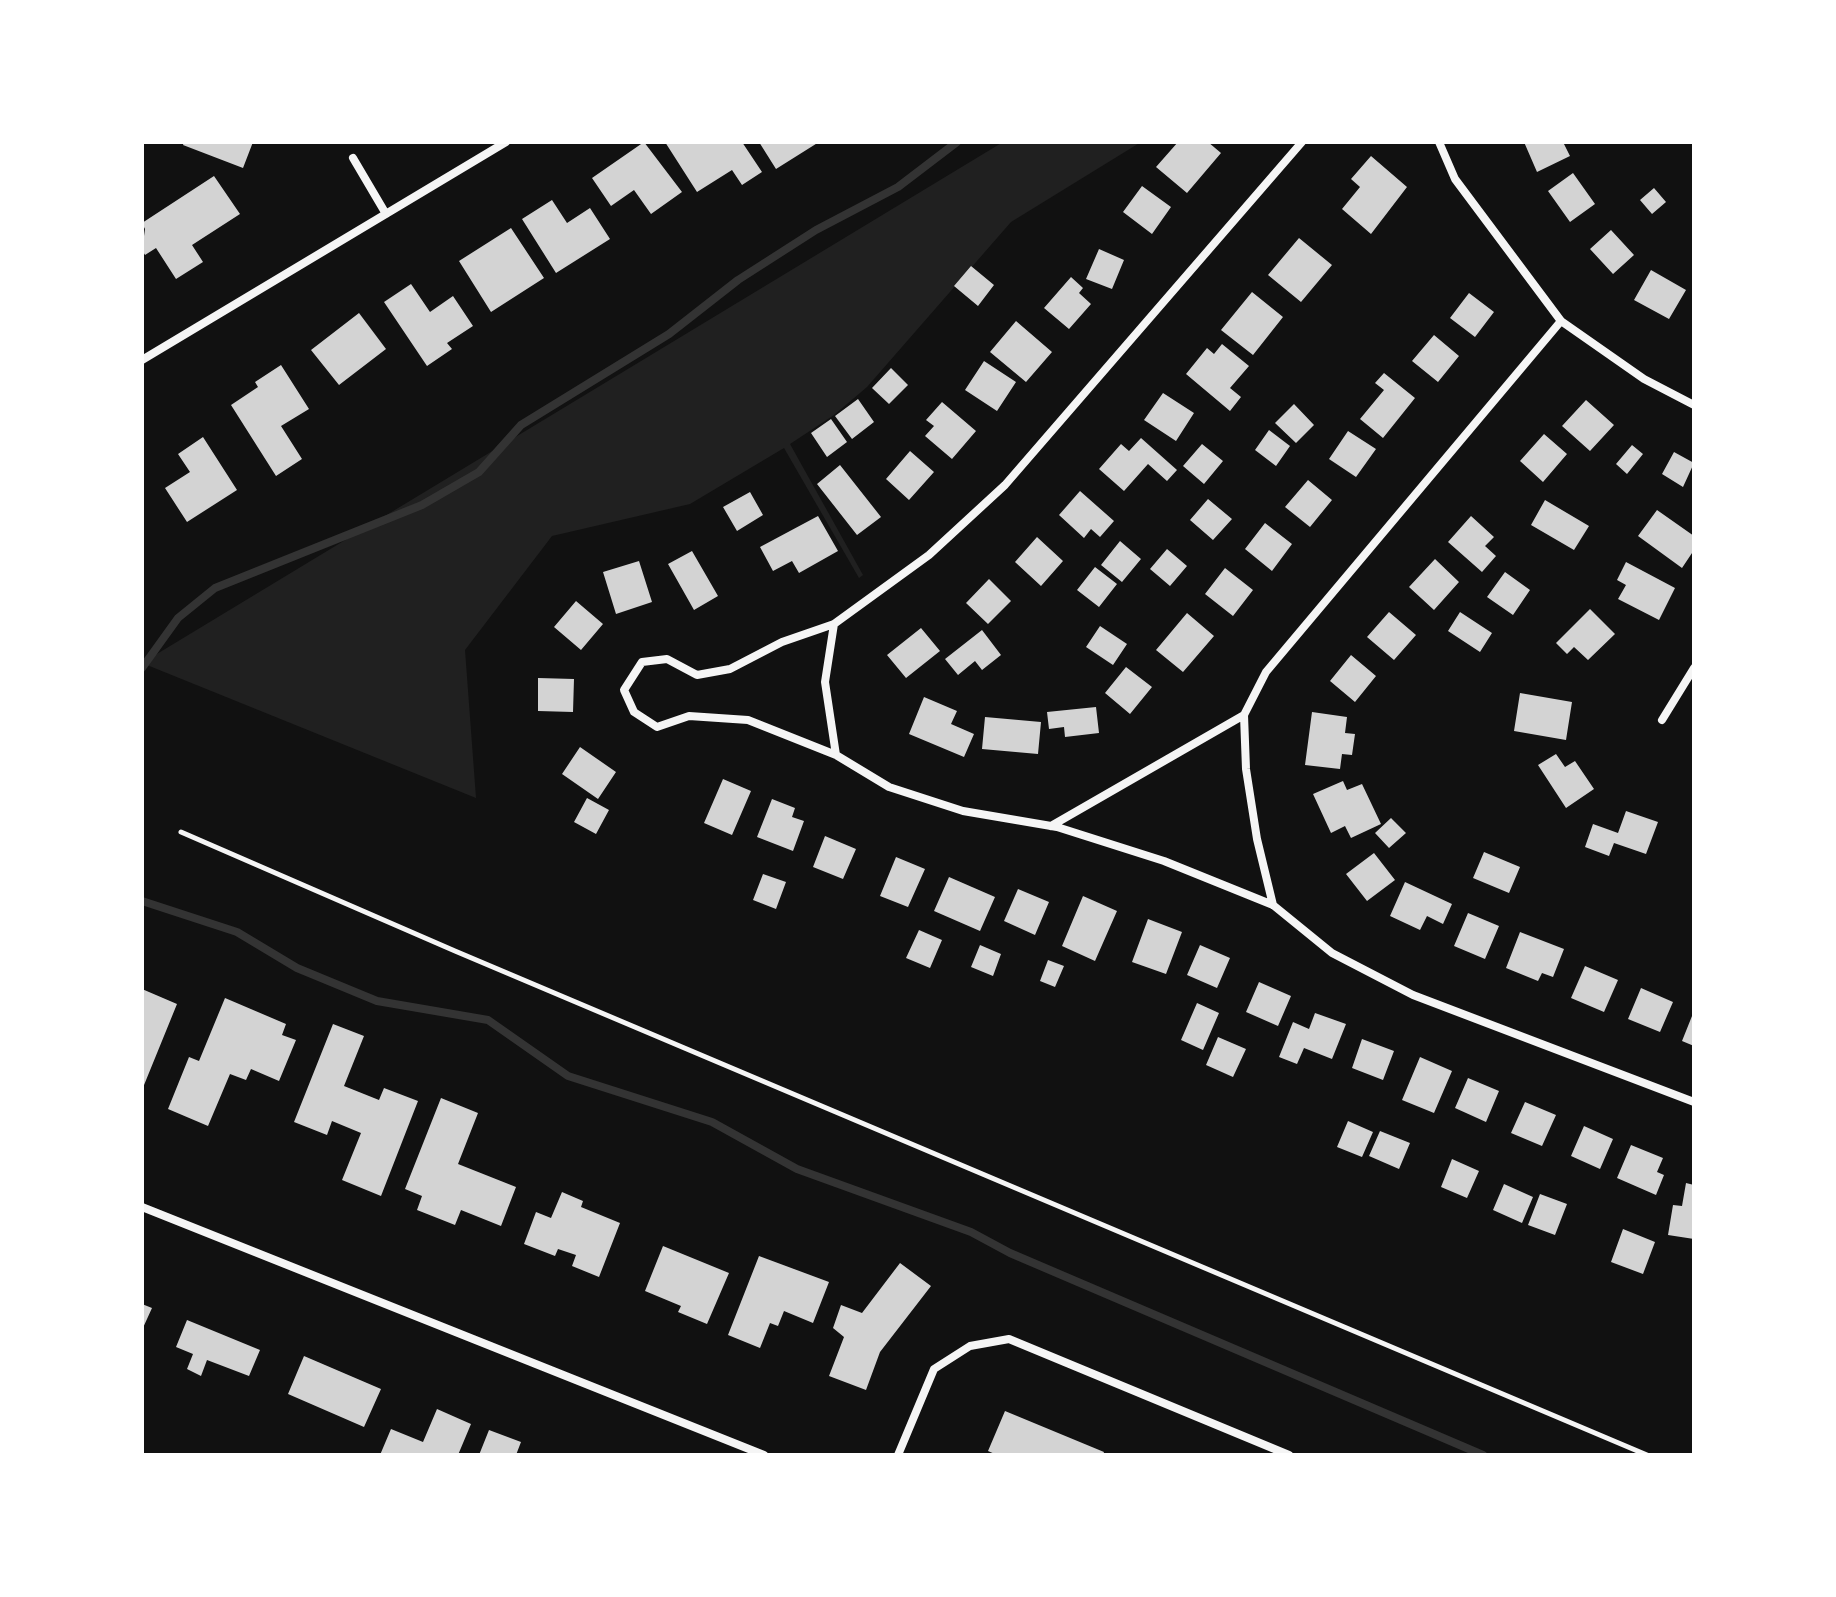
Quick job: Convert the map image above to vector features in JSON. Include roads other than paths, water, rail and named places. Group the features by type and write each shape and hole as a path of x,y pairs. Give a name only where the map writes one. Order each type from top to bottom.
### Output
{"street":[{"path":"142,360 506,142"},
{"path":"1302,142 1005,485 929,555 834,624 782,642 730,669 697,675 667,659 642,662 624,690 634,712 657,727 689,716 748,720 836,755 889,787 963,811 1051,826 1164,861 1273,905 1332,953 1413,995 1694,1102"},
{"path":"1439,142 1455,179 1561,321 1644,379 1694,405"},
{"path":"353,158 386,214"},
{"path":"1273,905 1257,839 1246,769 1244,715 1266,672 1561,321"},
{"path":"834,624 825,682 836,755"},
{"path":"1662,720 1694,668"},
{"path":"1051,826 1244,715"},
{"path":"142,1207 764,1455"},
{"path":"898,1455 934,1369 970,1346 1009,1339 1289,1455"}],"waterway":[{"path":"142,668 178,618 215,588 422,505 479,472 521,425 669,334 738,280 816,230 898,187 957,142"},
{"path":"142,901 237,932 297,968 377,1001 488,1020 568,1076 712,1122 797,1169 971,1232 1010,1253 1483,1455"}]}
